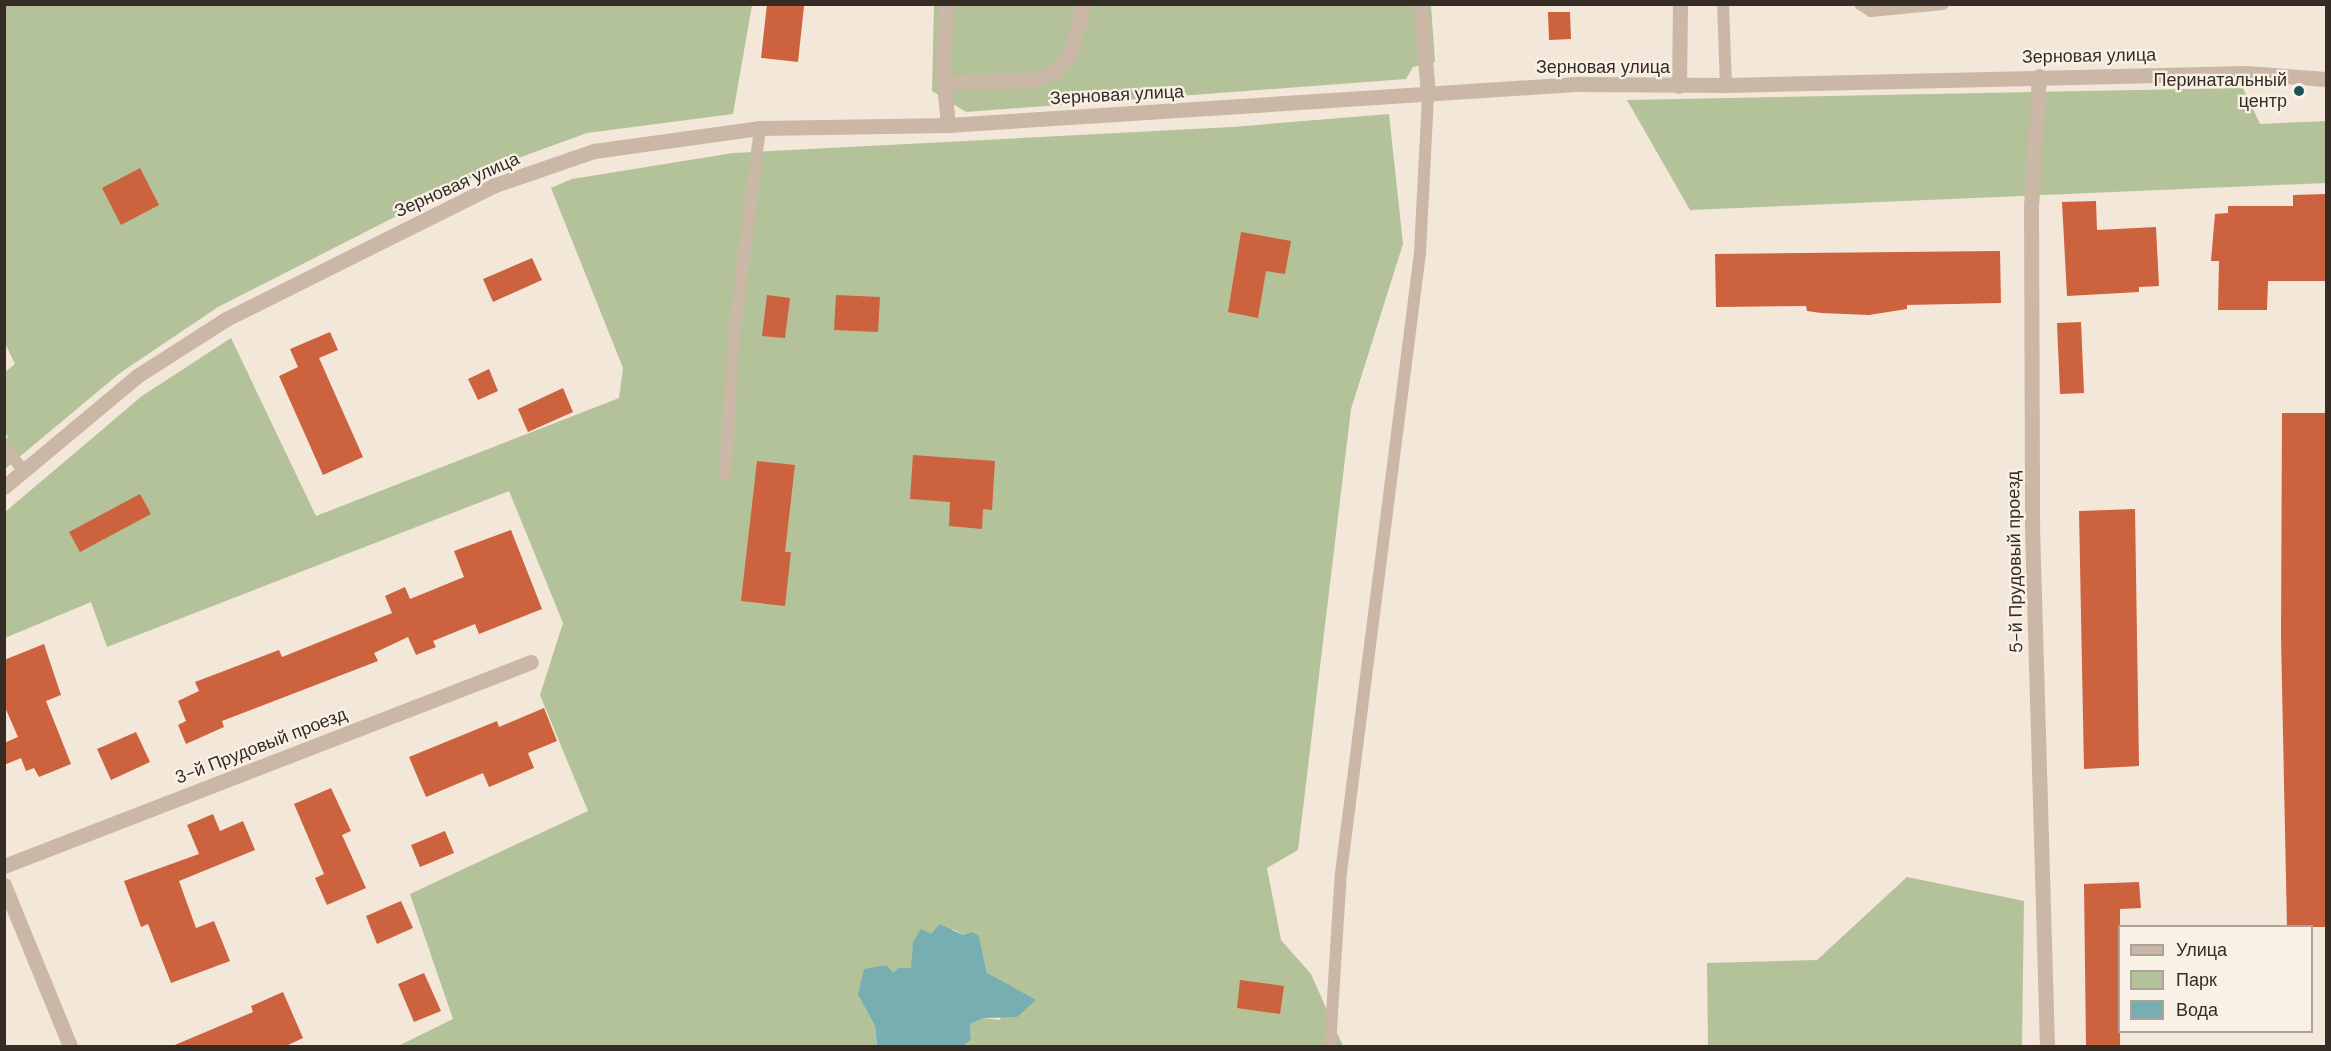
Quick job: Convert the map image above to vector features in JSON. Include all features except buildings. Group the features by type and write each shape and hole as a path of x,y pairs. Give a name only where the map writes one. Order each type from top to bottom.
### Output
{"street":[{"path":"947,4 944,83 948,125"},
{"path":"944,83 1034,80 1055,71 1069,56 1084,4"},
{"path":"1420,4 1428,93"},
{"path":"1679,86 1680,4"},
{"name":"Зерновая улица","path":"4,487 137,376 226,319 495,185 594,151 760,129 948,125 1577,84 1679,86 2246,73 2326,79"},
{"name":"5-й Прудовый проезд","path":"2039,76 2031,205 2032,526 2047,1047"},
{"name":"3-й Прудовый проезд","path":"4,866 531,662"},
{"path":"4,885 70,1047"}],"lane":[{"path":"1723,4 1726,85"},
{"path":"1860,4 1871,11 1943,4"},
{"path":"1330,1047 1341,873 1420,253 1428,93"},
{"path":"725,474 734,334 760,129"},
{"path":"4,447 24,471"}],"green space":[{"path":"5,5 752,5 733,114 587,133 491,168 218,307 120,373 5,469 5,440 8,437 5,432 5,372 15,364 4,341"},
{"path":"934,5 1431,5 1435,62 1413,67 1406,79 966,112 932,91"},
{"path":"2243,88 2260,124 2326,121 2326,183 1690,210 1627,100"},
{"path":"1389,114 1403,244 1351,409 1298,850 1267,868 1281,940 1311,974 1343,1046 963,1046 971,1040 970,1024 984,1018 1000,1020 1008,987 987,973 979,936 963,935 953,929 911,968 892,974 887,965 877,968 858,995 875,1026 877,1046 398,1046 453,1019 410,894 588,811 540,695 563,623 509,491 107,647 91,602 5,638 5,512 142,396 231,338 316,516 619,398 623,368 551,188 572,179 733,153 1232,127"},
{"path":"1907,877 2024,901 2022,1046 1708,1046 1707,963 1817,960"}],"water":[{"path":"940,924 963,935 972,932 979,936 987,973 1036,1000 1017,1017 984,1018 970,1024 971,1040 963,1046 877,1046 875,1026 858,995 864,969 887,965 893,973 899,968 911,968 913,942 921,929 931,934"}],"place":[{"name":"Перинатальный центр","path":"2299,91"}]}
